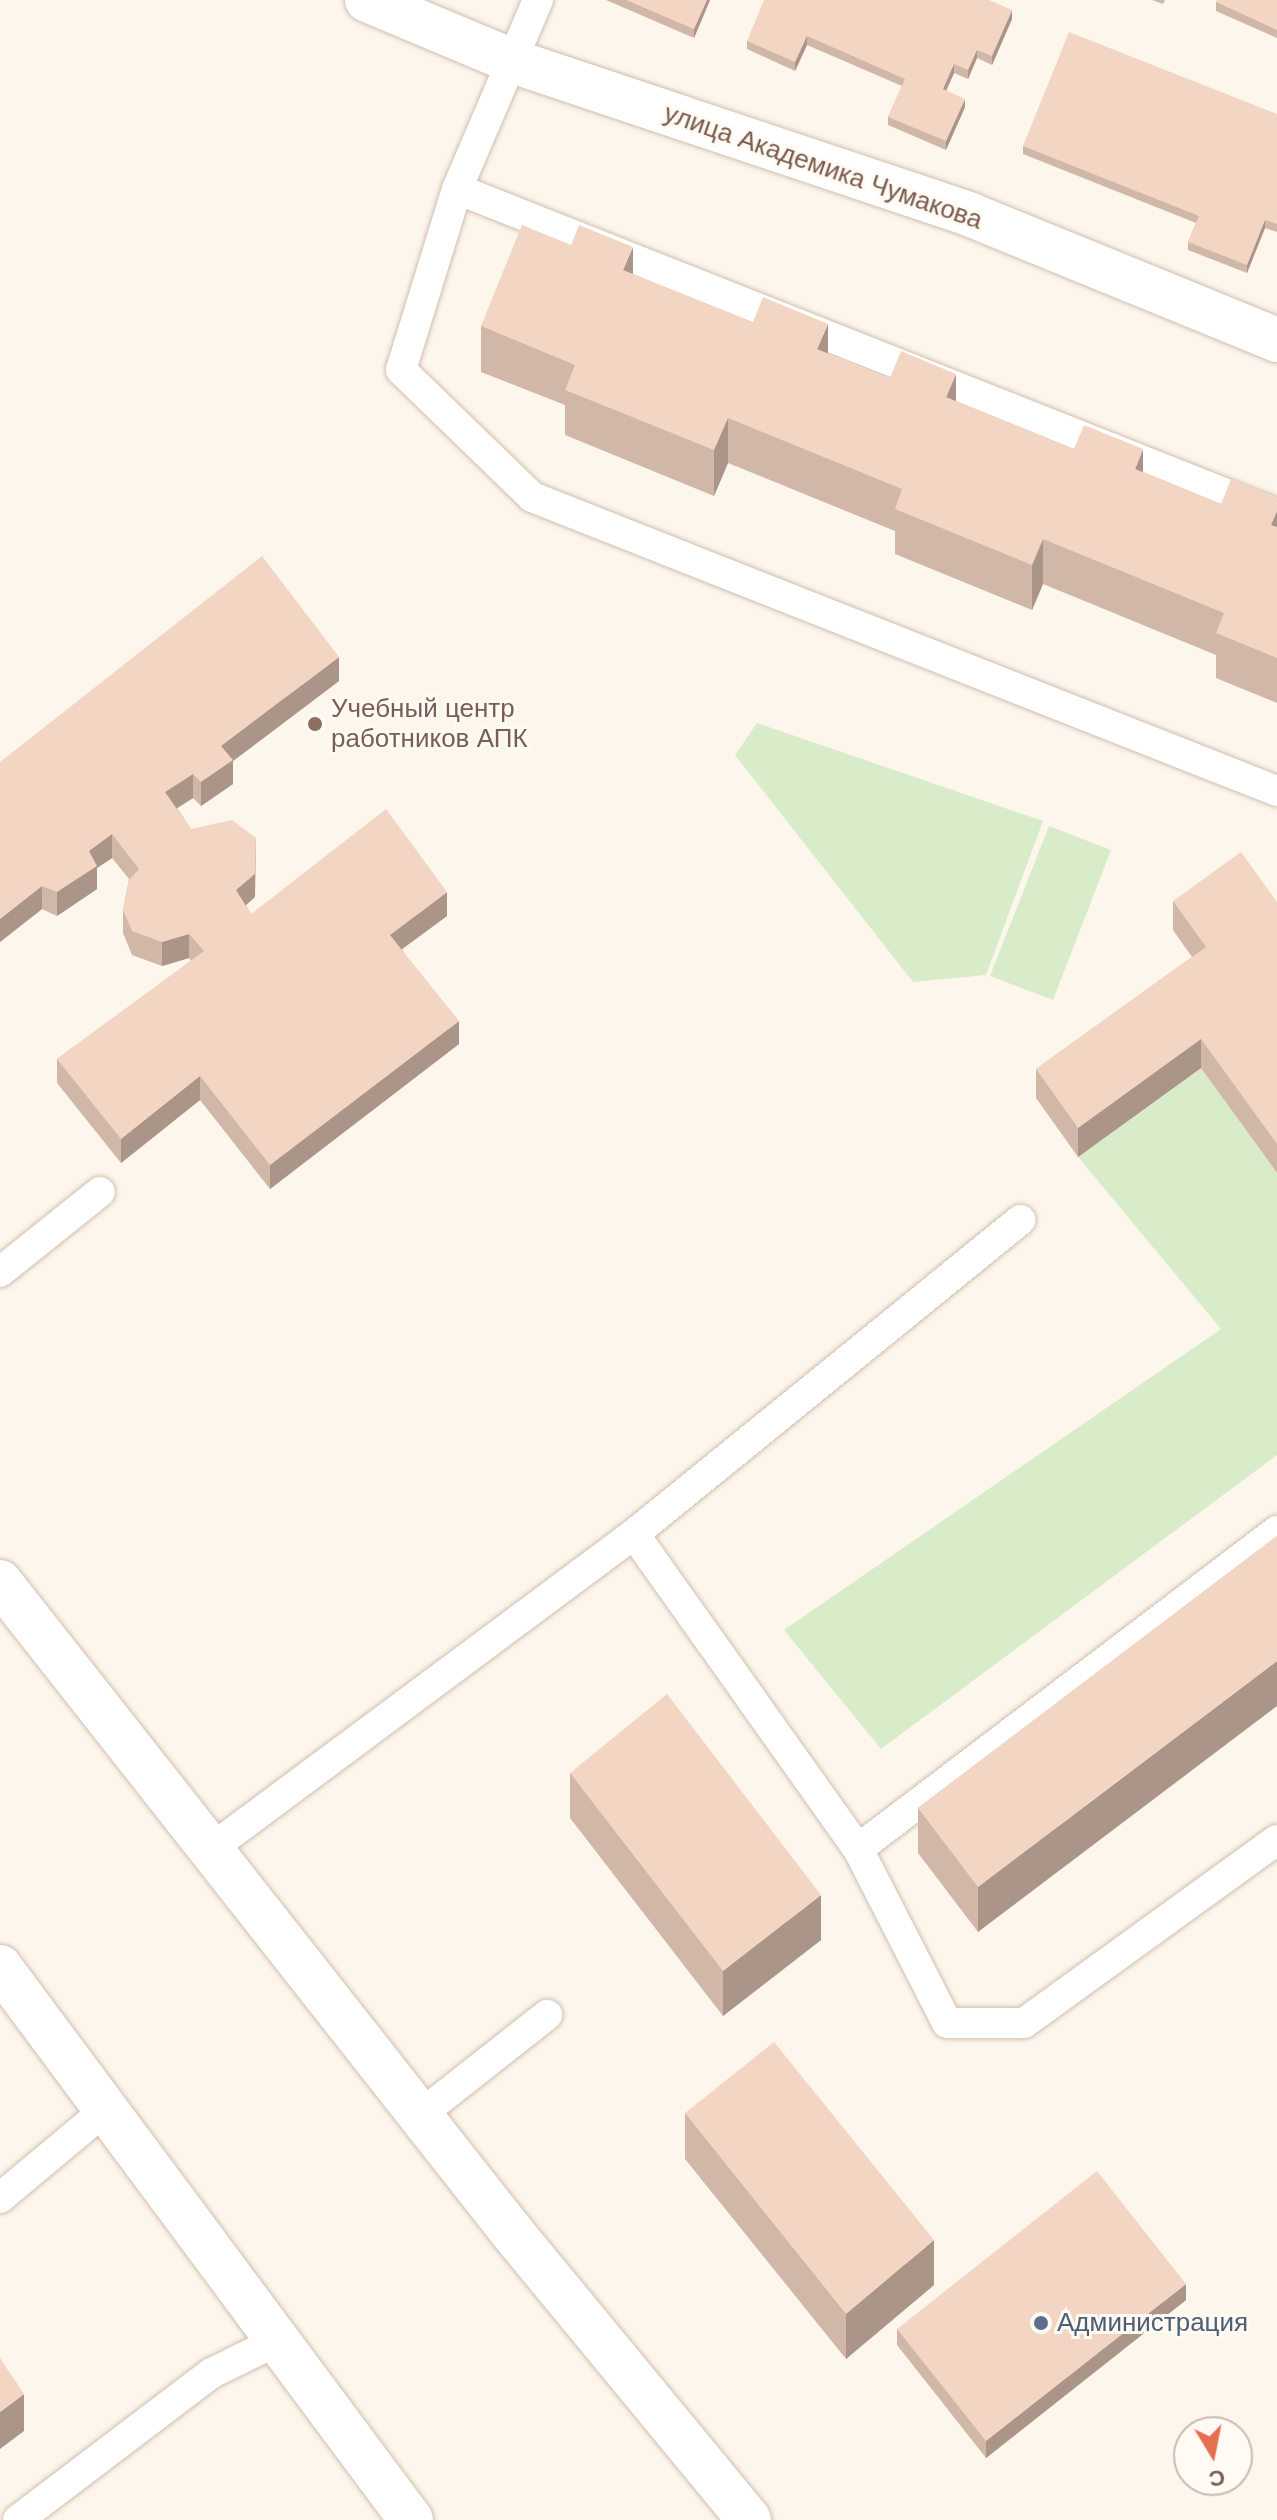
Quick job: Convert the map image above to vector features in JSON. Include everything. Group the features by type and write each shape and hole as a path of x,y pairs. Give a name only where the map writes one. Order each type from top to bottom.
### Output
{"street":[{"name":"улица Академика Чумакова","path":"387,5 512,61 971,215 1277,340"},
{"path":"0,1582 420,2115 749,2520"},
{"path":"0,1967 110,2106 411,2520"}],"lane":[{"path":"538,0 457,189 401,370 532,497 1277,791"},
{"path":"457,189 1277,514"},
{"path":"0,1272 100,1192"},
{"path":"212,1848 634,1534 1021,1220"},
{"path":"858,1849 1277,1531"},
{"path":"634,1534 858,1849 947,2023 1024,2023 1277,1840"},
{"path":"420,2115 547,2015"},
{"path":"0,2198 110,2106"},
{"path":"18,2520 212,2373 281,2339"}],"green space":[{"path":"757,723 1043,821 986,975 913,982 735,755"},
{"path":"1049,826 1111,850 1053,1000 990,976"},
{"path":"1201,1068 1277,1173 1277,1455 881,1749 784,1630 1221,1329 1078,1157"}],"building":[{"path":"626,0 707,0 694,29"},
{"path":"764,0 989,0 1012,10 992,56 977,50 968,70 954,64 943,89 965,99 946,141 888,117 905,79 807,36 795,62 747,41"},
{"path":"1277,0 1277,30 1216,2"},
{"path":"1069,32 1277,114 1277,224 1265,220 1247,265 1188,242 1199,216 1023,146"},
{"path":"522,225 571,245 579,225 633,247 623,270 753,322 763,297 828,324 817,349 890,378 901,351 956,374 946,397 1074,449 1084,425 1143,449 1135,469 1221,504 1231,479 1277,498 1277,511 1271,525 1277,527 1277,658 1216,633 1224,613 1043,539 1032,565 895,509 902,489 728,418 714,450 565,390 575,365 481,326"},
{"path":"262,556 339,657 221,746 233,760 201,782 193,774 165,792 191,829 232,820 256,838 255,874 236,890 251,914 386,809 447,892 390,935 459,1021 270,1165 200,1076 121,1139 57,1059 204,951 189,934 162,942 132,931 123,910 129,880 139,869 112,834 89,851 97,866 57,892 42,886 0,919 0,762"},
{"path":"1241,852 1277,902 1277,1144 1201,1039 1078,1128 1036,1069 1206,947 1173,901"},
{"path":"1277,1536 1277,1661 978,1887 918,1808"},
{"path":"667,1694 821,1895 723,1971 570,1773"},
{"path":"774,2042 934,2240 846,2314 685,2113"},
{"name":"Администрация","path":"1097,2171 1186,2284 986,2441 897,2329"},
{"path":"0,2358 24,2394 0,2412"}],"place":[{"name":"Учебный центр работников АПК","path":"315,724"},
{"name":"Администрация","path":"1041,2323"}]}
